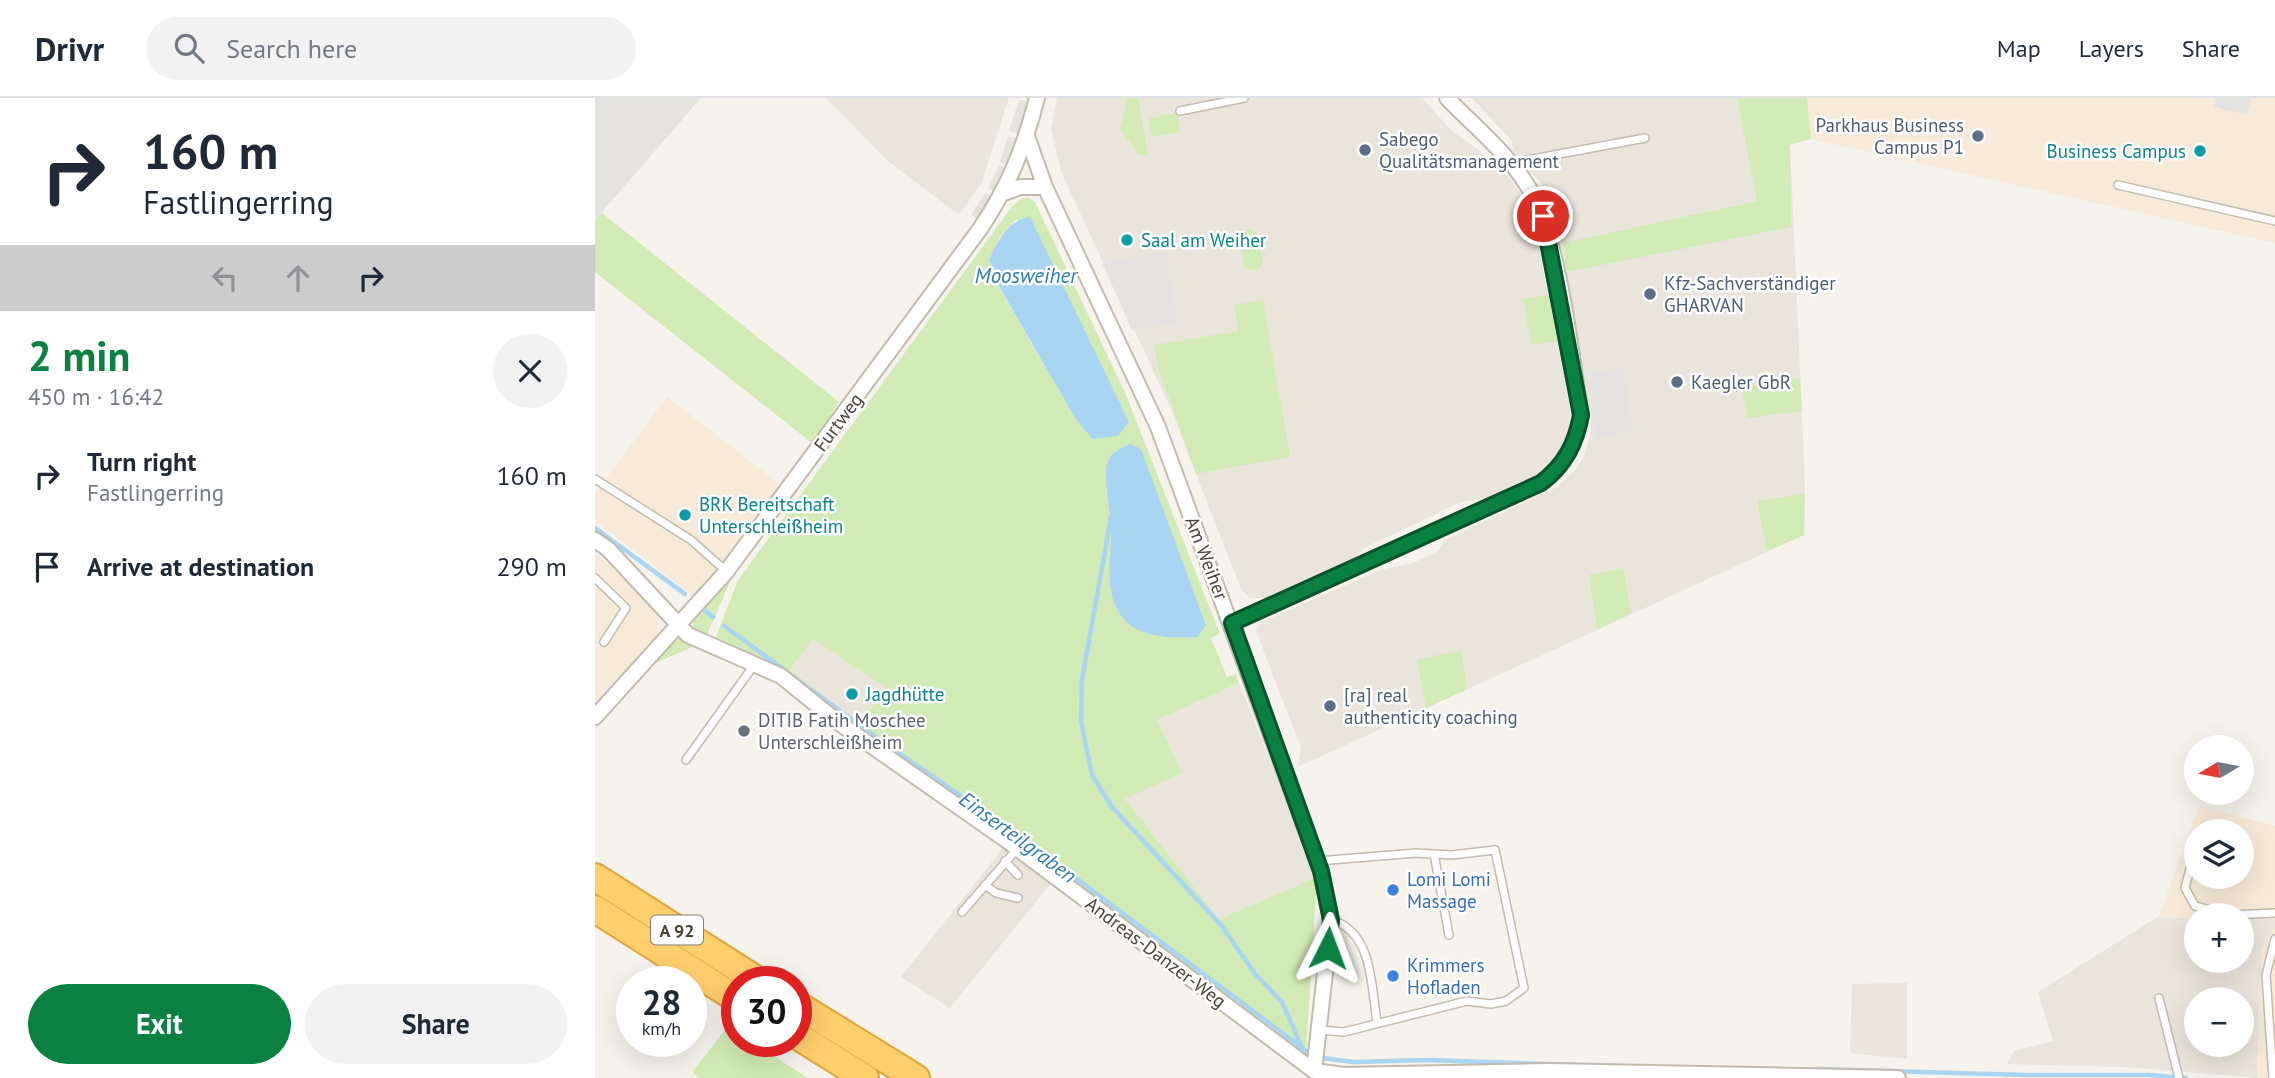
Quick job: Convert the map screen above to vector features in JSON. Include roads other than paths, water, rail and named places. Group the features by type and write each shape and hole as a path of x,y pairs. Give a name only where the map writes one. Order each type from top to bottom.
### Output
{"highway":[{"name":"A 92","path":"595,877 735,966"},
{"name":"A 92","path":"595,909 721,989"},
{"path":"812,1014 916,1078"},
{"path":"812,1045 865,1078"}],"street":[{"name":"Furtweg","path":"595,717 726,572 1005,193 1027,136 1037,98"},
{"path":"1232,623 1541,483 1554,473 1578,435 1581,415 1543,216 1530,191 1510,163 1447,98"},
{"name":"Am Weiher","path":"1027,136 1045,187 1158,427 1318,861 1331,920 1314,1071"},
{"path":"1005,193 1020,187 1045,187"},
{"name":"Andreas-Danzer-Weg","path":"597,545 677,625 706,645 781,676 839,723 1018,849 1314,1071"},
{"path":"1314,1071 1344,1075 1551,1071 1898,1078"}],"lane":[{"path":"1180,110 1244,98"},
{"path":"1510,163 1645,138"},
{"path":"2118,185 2275,221"},
{"path":"595,479 691,540 726,572"},
{"path":"595,578 626,608 604,642"},
{"path":"686,760 754,665"},
{"path":"962,912 1018,849"},
{"path":"1318,861 1416,853 1452,855 1489,849 1498,853 1524,988 1506,1001 1491,1004 1467,1002 1344,1032 1319,1030"},
{"path":"1434,854 1449,935"},
{"path":"1005,861 1018,875"},
{"path":"985,884 996,892 1018,898"},
{"path":"2254,914 2275,913"},
{"path":"1331,920 1344,924 1360,938 1377,1022"},
{"path":"2273,1078 2266,975 2275,939"},
{"path":"2159,998 2179,1078"}],"water":[{"name":"Moosweiher","path":"1030,217 1129,422 1118,436 1092,439 1075,418 1000,288 989,259 1000,238 1010,227 1015,222"},
{"path":"1130,444 1141,449 1206,625 1197,637 1166,637 1139,630 1120,614 1113,600 1106,471 1108,460 1113,454"}],"waterway":[{"path":"1111,517 1082,680 1081,721 1092,775 1112,807 1221,925 1256,975 1282,1002 1302,1048"},
{"name":"Einserteilgraben","path":"595,528 685,594"},
{"path":"704,610 713,617"},
{"name":"Einserteilgraben","path":"724,626 880,740 1033,846 1309,1053"},
{"name":"Einserteilgraben","path":"1323,1058 1353,1062 1426,1060 1577,1065"},
{"name":"Einserteilgraben","path":"1817,1069 2186,1078"}],"place":[{"name":"Parkhaus Business Campus P1","path":"1978,136"},
{"name":"Sabego Qualitätsmanagement","path":"1365,150"},
{"name":"Business Campus","path":"2200,151"},
{"name":"Saal am Weiher","path":"1127,240"},
{"name":"Kfz-Sachverständiger GHARVAN","path":"1650,294"},
{"name":"Kaegler GbR","path":"1677,382"},
{"name":"BRK Bereitschaft Unterschleißheim","path":"685,515"},
{"name":"Jagdhütte","path":"852,694"},
{"name":"[ra] real authenticity coaching","path":"1330,706"},
{"name":"DITIB Fatih Moschee Unterschleißheim","path":"744,731"},
{"name":"Lomi Lomi Massage","path":"1393,890"},
{"name":"Krimmers Hofladen","path":"1393,976"}]}
